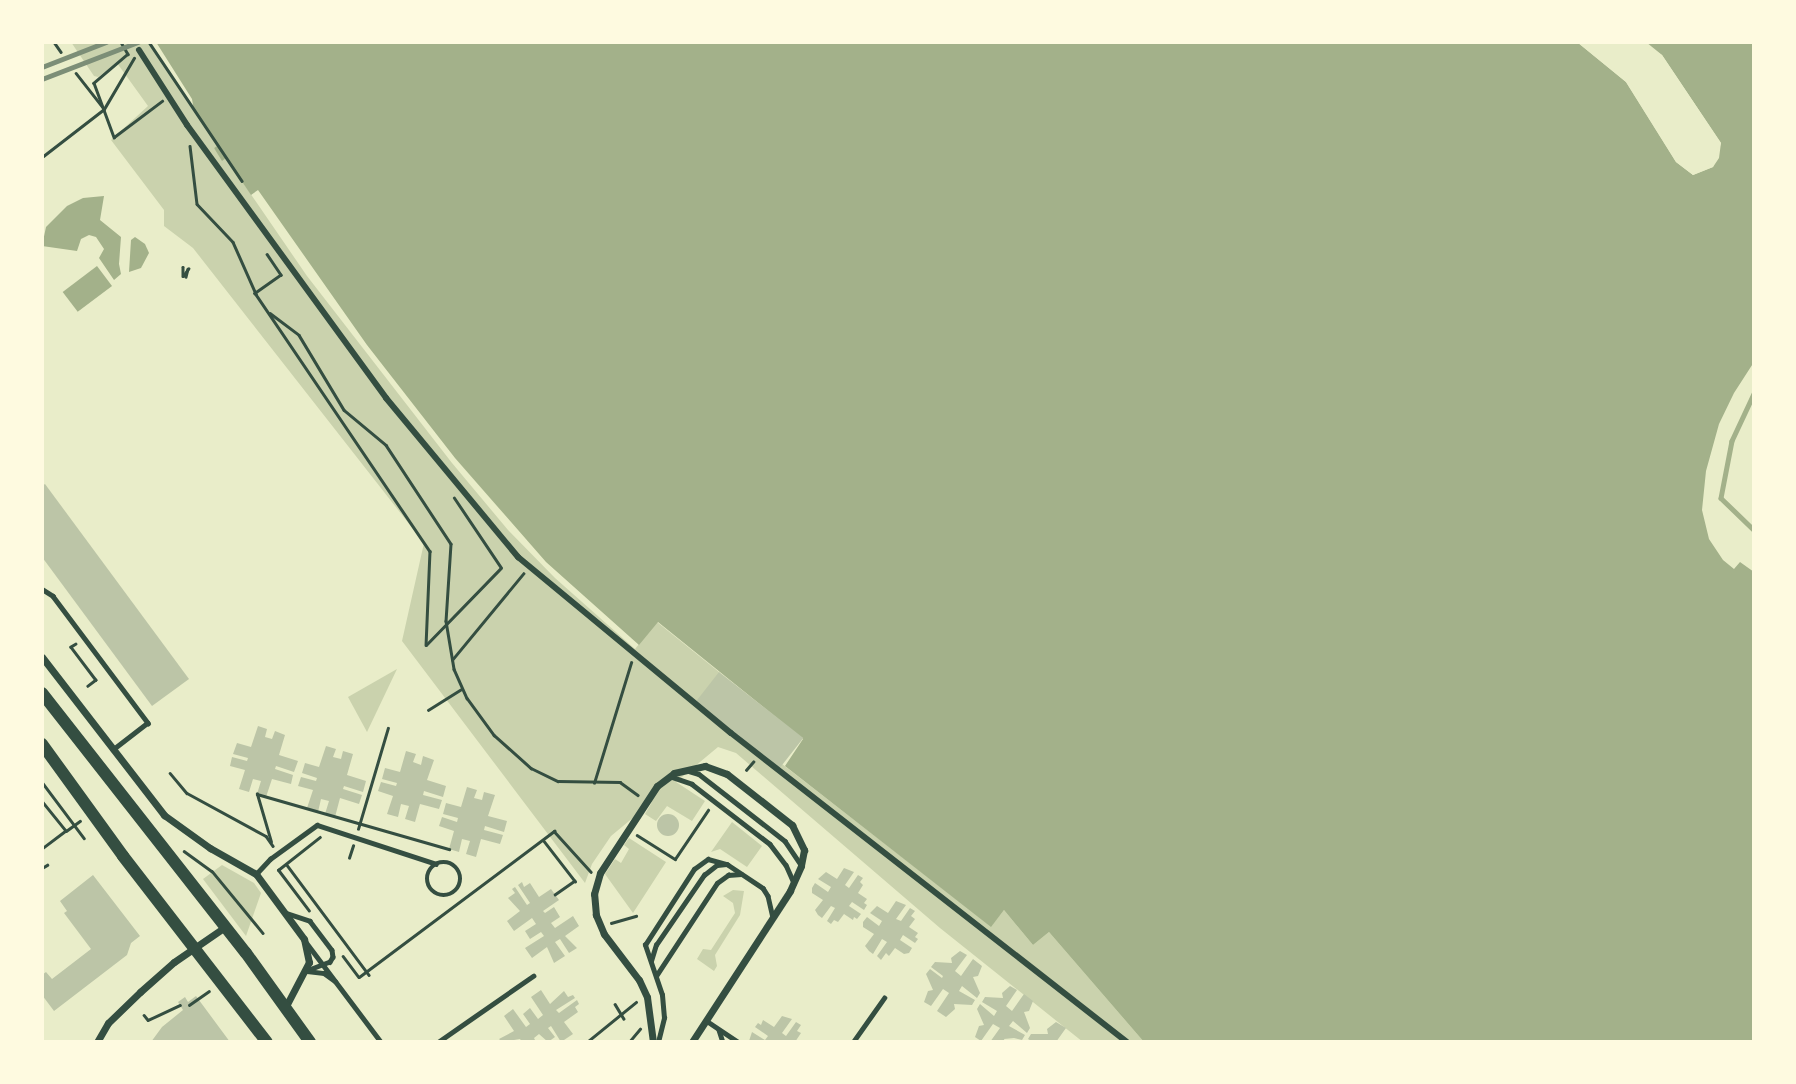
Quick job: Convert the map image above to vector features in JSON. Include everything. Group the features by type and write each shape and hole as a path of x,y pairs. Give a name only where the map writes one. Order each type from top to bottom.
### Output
{"main road":[{"path":"42,693 225,927 310,1042"},
{"path":"42,744 123,856 267,1042"}],"street":[{"path":"139,50 187,125 386,398 518,557 634,655 1127,1042"},
{"path":"42,657 164,815 209,848 256,874 304,939 309,950 306,971 294,988 286,1008"},
{"path":"655,1042 650,1010 639,980 604,934 596,915 594,894 600,873 664,779 685,770 705,766 727,774 792,825 802,841 802,866 773,918 692,1042"},
{"path":"97,1042 121,1009 194,947 225,927"}],"lane":[{"path":"42,589 53,596 148,723 113,750"},
{"path":"685,770 699,774 785,841 802,866"},
{"path":"664,779 673,776 691,784 770,844 783,859 794,883"},
{"path":"256,874 270,859 317,825 436,864 446,862 460,871 460,887 451,895 434,893 428,884 428,873 436,864"},
{"path":"655,1042 664,1018 662,995 646,951 647,939 694,869 708,859 727,864 768,896 773,918"},
{"path":"652,966 652,952 698,883 709,869 727,864"},
{"path":"656,976 717,883 728,875 741,874"},
{"path":"285,913 310,921 332,950 333,957 324,965 306,971"},
{"path":"304,939 381,1042"},
{"path":"306,971 324,973 338,983"},
{"path":"438,1042 533,976"},
{"path":"853,1042 884,998"},
{"path":"706,1021 738,1042"},
{"path":"719,1029 723,1042"}],"path":[{"path":"54,42 61,52"},
{"path":"121,42 128,54 94,83 114,137 162,101 169,111"},
{"path":"42,157 104,109 126,71"},
{"path":"76,73 104,109"},
{"path":"197,152 189,140 197,204 233,242 255,293 430,551 426,645 501,568"},
{"path":"255,293 281,275 266,253"},
{"path":"183,267 181,275 188,269 186,277"},
{"path":"263,305 299,335 344,410 386,445 451,544 445,597 452,660 462,689 494,735 531,768 558,781 620,782 641,798"},
{"path":"452,660 529,566"},
{"path":"594,783 634,655"},
{"path":"428,710 462,689"},
{"path":"357,832 388,729"},
{"path":"42,782 84,838"},
{"path":"42,801 66,831"},
{"path":"629,830 675,859 708,810"},
{"path":"42,849 80,820"},
{"path":"311,913 278,870 317,841 326,828"},
{"path":"343,956 359,977 554,831 592,873"},
{"path":"544,841 575,881 555,895"},
{"path":"349,858 353,845"},
{"path":"181,847 212,871 263,933"},
{"path":"42,868 47,865"},
{"path":"608,924 636,916"},
{"path":"189,1005 212,989"},
{"path":"587,1042 636,1002"},
{"path":"615,1004 624,1019"},
{"path":"144,1015 148,1020 180,1005"},
{"path":"629,1042 640,1029"}],"shaded area":[{"path":"71,42 150,42 218,146 214,148 226,158 307,276 452,463 508,530 555,578 635,649 657,622 719,672 780,767 782,764 991,926 1004,910 1033,945 1049,932 1144,1042 1083,1042 940,928 736,753 718,747 676,782 705,801 692,821 667,806 656,821 645,814 652,802 611,836 592,864 585,883 402,641 424,543 193,248 164,226 164,210 111,140 148,106 117,63 98,77 94,76"},
{"path":"156,42 1577,42 1626,82 1676,162 1693,175 1713,167 1721,143 1662,55 1646,42 1754,42 1754,362 1734,393 1719,424 1706,471 1702,510 1709,539 1723,560 1734,569 1740,562 1754,572 1754,1042 1144,1042 1049,932 1033,945 1004,910 991,927 785,766 803,739 658,622 639,645 546,562 455,458 367,345 258,190 251,195 226,158 222,161 214,148 217,146 194,111 192,99"},
{"path":"104,196 100,220 121,237 121,274 114,280 99,258 104,249 96,237 89,235 81,239 77,251 42,246 46,227 67,206 83,198"},
{"path":"135,237 145,244 149,253 141,268 129,272 131,240"},
{"path":"97,266 112,286 78,312 63,292"},
{"path":"397,669 367,732 348,697"},
{"path":"732,822 762,846 747,867 720,849 711,852"},
{"path":"629,838 666,862 633,913 605,874 615,859 621,863 629,849 624,845"},
{"path":"222,865 254,883 261,893 246,936 203,879"},
{"path":"733,890 744,891 740,915 715,955 717,966 714,971 697,959 703,949 711,950 735,913 733,903 723,896"}],"pier":[{"path":"1577,42 1582,42 1629,80 1679,160 1693,171 1710,164 1716,156 1718,144 1659,57 1642,42 1662,55 1721,143 1719,158 1713,167 1693,175 1676,162 1626,82"}],"building":[{"path":"45,484 189,679 152,706 42,557 42,486"},
{"path":"719,672 803,738 780,768 696,702"},
{"path":"258,726 267,729 265,737 272,739 275,731 285,735 279,755 298,761 294,772 276,766 275,769 293,775 291,784 272,779 266,797 257,794 261,781 253,779 249,792 239,789 245,770 230,766 232,757 247,761 248,758 233,754 237,743 251,747"},
{"path":"326,746 336,749 333,757 341,759 343,751 353,754 347,775 366,781 363,792 344,786 343,789 362,795 359,804 340,798 335,817 325,814 329,801 321,799 318,812 307,808 313,790 298,786 301,777 316,781 317,778 302,773 305,763 319,767"},
{"path":"406,751 416,754 413,762 421,765 423,756 434,760 427,780 446,786 443,797 424,791 423,795 442,800 439,809 420,804 415,822 405,819 409,806 401,804 398,817 387,814 393,796 378,791 381,782 396,786 397,783 382,779 385,768 400,772"},
{"path":"467,787 477,790 474,798 482,800 484,792 495,795 488,816 507,821 504,832 485,826 484,830 503,835 500,844 481,839 476,857 466,854 470,841 462,839 459,852 449,849 454,831 439,826 442,817 457,822 458,818 443,814 446,803 461,807"},
{"path":"668,814 676,817 679,825 676,833 668,836 660,833 657,825 660,817"},
{"path":"844,868 854,872 845,885 849,888 858,875 863,878 860,882 863,885 858,893 867,899 864,903 867,905 864,910 852,902 849,906 861,914 857,919 854,917 853,920 844,914 838,922 834,920 831,924 827,921 835,908 831,906 822,918 818,915 815,910 823,900 812,893 812,888 815,883 828,892 831,887 818,879 826,872 837,879"},
{"path":"93,875 140,936 131,943 127,955 54,1011 42,995 42,975 46,972 52,979 91,949 64,913 67,911 60,901"},
{"path":"522,882 524,887 530,883 539,897 551,889 559,900 543,911 545,913 554,907 560,917 551,923 555,928 573,916 579,926 565,936 577,948 569,953 560,939 555,942 565,956 554,963 547,947 532,958 525,948 544,936 541,932 530,939 525,931 536,924 532,918 514,931 507,921 520,911 508,898 515,893 512,889 515,887 527,905 530,903 518,885"},
{"path":"896,901 906,905 896,919 901,921 910,908 915,911 911,916 915,919 909,927 918,933 915,937 918,939 915,943 903,935 900,940 912,948 909,953 904,954 895,948 889,956 886,953 881,960 877,956 887,942 882,939 873,954 869,951 865,946 874,934 863,927 863,922 867,917 879,926 882,921 870,913 877,906 888,913"},
{"path":"960,951 967,955 955,971 961,976 973,959 982,966 978,976 973,977 980,993 977,998 962,986 959,991 975,1000 972,1005 954,1004 955,1009 946,1017 937,1011 949,993 943,989 931,1006 924,1002 928,991 933,990 926,974 930,969 942,978 943,976 931,967 935,962 952,963 951,958"},
{"path":"1010,986 1017,990 1006,1006 1012,1011 1024,994 1033,1001 1029,1011 1024,1012 1030,1028 1027,1033 1013,1021 1009,1026 1025,1035 1022,1040 1014,1038 1004,1039 1005,1042 990,1042 1000,1028 993,1024 981,1041 975,1037 979,1026 984,1025 977,1009 980,1004 994,1016 997,1011 982,1002 985,997 1003,998 1002,993"},
{"path":"541,990 550,1004 564,991 568,997 573,995 575,998 556,1010 559,1013 577,1000 579,1004 575,1007 578,1012 564,1022 573,1034 561,1042 551,1026 548,1028 555,1037 548,1042 539,1034 534,1038 536,1042 522,1042 520,1039 502,1042 499,1039 514,1031 504,1016 513,1009 526,1027 530,1024 523,1014 530,1008 538,1019 543,1015 531,997"},
{"path":"196,996 230,1042 151,1042 162,1027 183,1010 178,1002 185,997 188,1002"},
{"path":"782,1016 792,1019 782,1033 786,1036 796,1022 801,1025 797,1031 801,1033 795,1042 749,1041 752,1032 765,1040 768,1036 755,1027 758,1023 761,1025 763,1020 774,1027"},
{"path":"1056,1022 1066,1028 1056,1042 1033,1042 1028,1039 1031,1034 1048,1034 1047,1029"}],"waterway":[{"path":"1754,394 1732,441 1721,498 1754,530"}],"railway":[{"path":"42,67 106,42"},
{"path":"42,79 138,42"}]}
